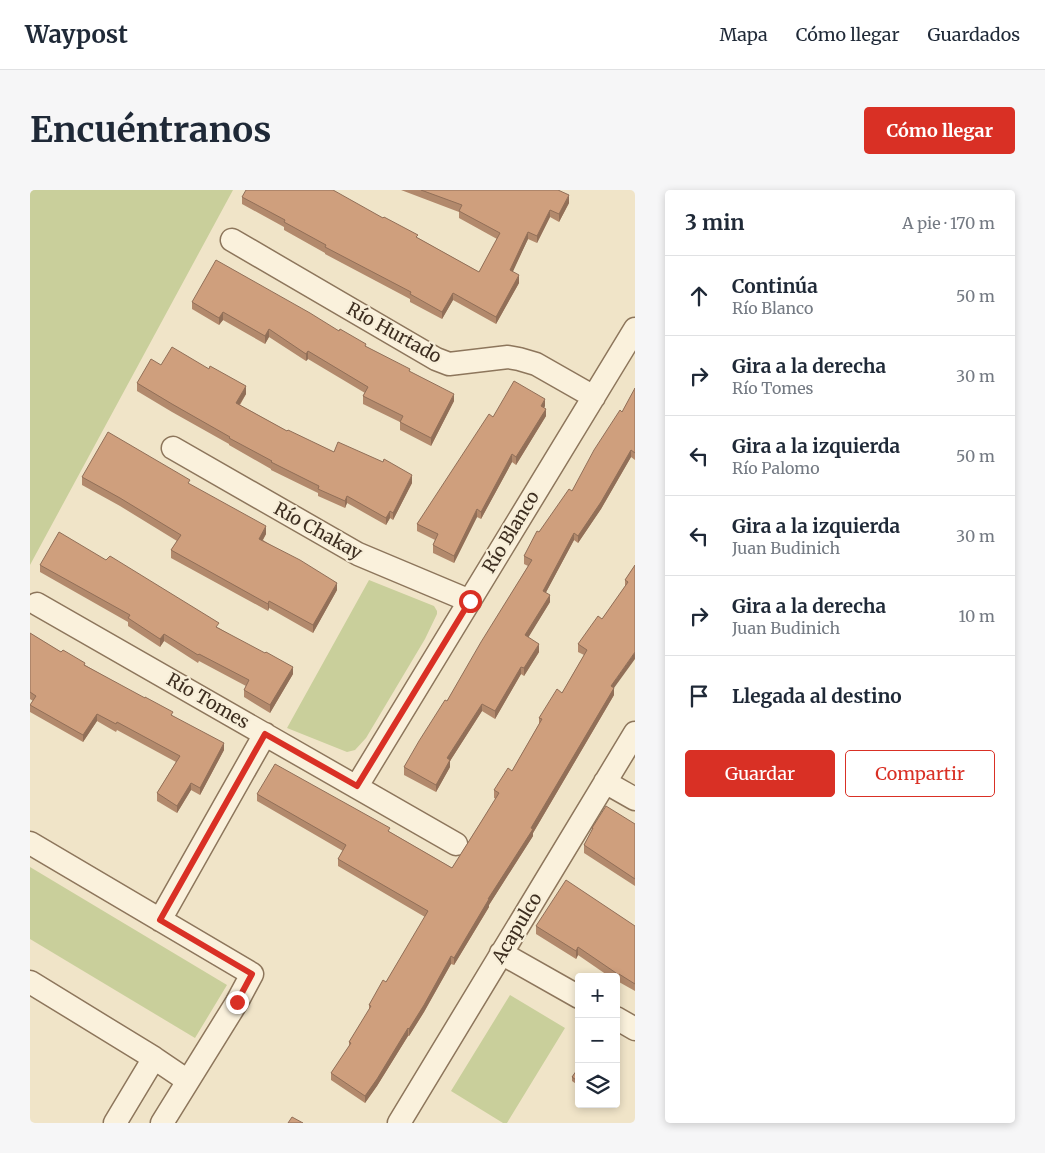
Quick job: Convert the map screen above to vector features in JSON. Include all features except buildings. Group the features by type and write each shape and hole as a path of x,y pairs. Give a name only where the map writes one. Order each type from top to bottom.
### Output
{"street":[{"name":"Río Hurtado","path":"232,240 436,359 449,364 508,357 519,359 536,364 594,397"},
{"name":"Río Blanco","path":"357,786 635,329"},
{"name":"Río Chakay","path":"173,448 358,554 470,601"},
{"name":"Río Tomes","path":"38,604 456,844"},
{"name":"Acapulco","path":"399,1123 635,733"},
{"path":"160,920 265,734"},
{"path":"605,782 635,799"},
{"path":"30,843 252,974 237,1002 162,1123"},
{"path":"501,953 575,995"},
{"path":"30,982 188,1081"},
{"path":"620,1020 635,1029"},
{"path":"114,1123 154,1058"}],"green space":[{"path":"30,190 233,190 30,565"},
{"path":"369,580 434,606 437,614 425,639 366,738 355,750 347,752 287,728"},
{"path":"30,867 227,985 195,1038 30,939"},
{"path":"510,995 565,1028 507,1123 503,1123 451,1091"}],"route":[{"path":"237,1002 252,974 160,920 265,734 357,786 470,601"}]}
